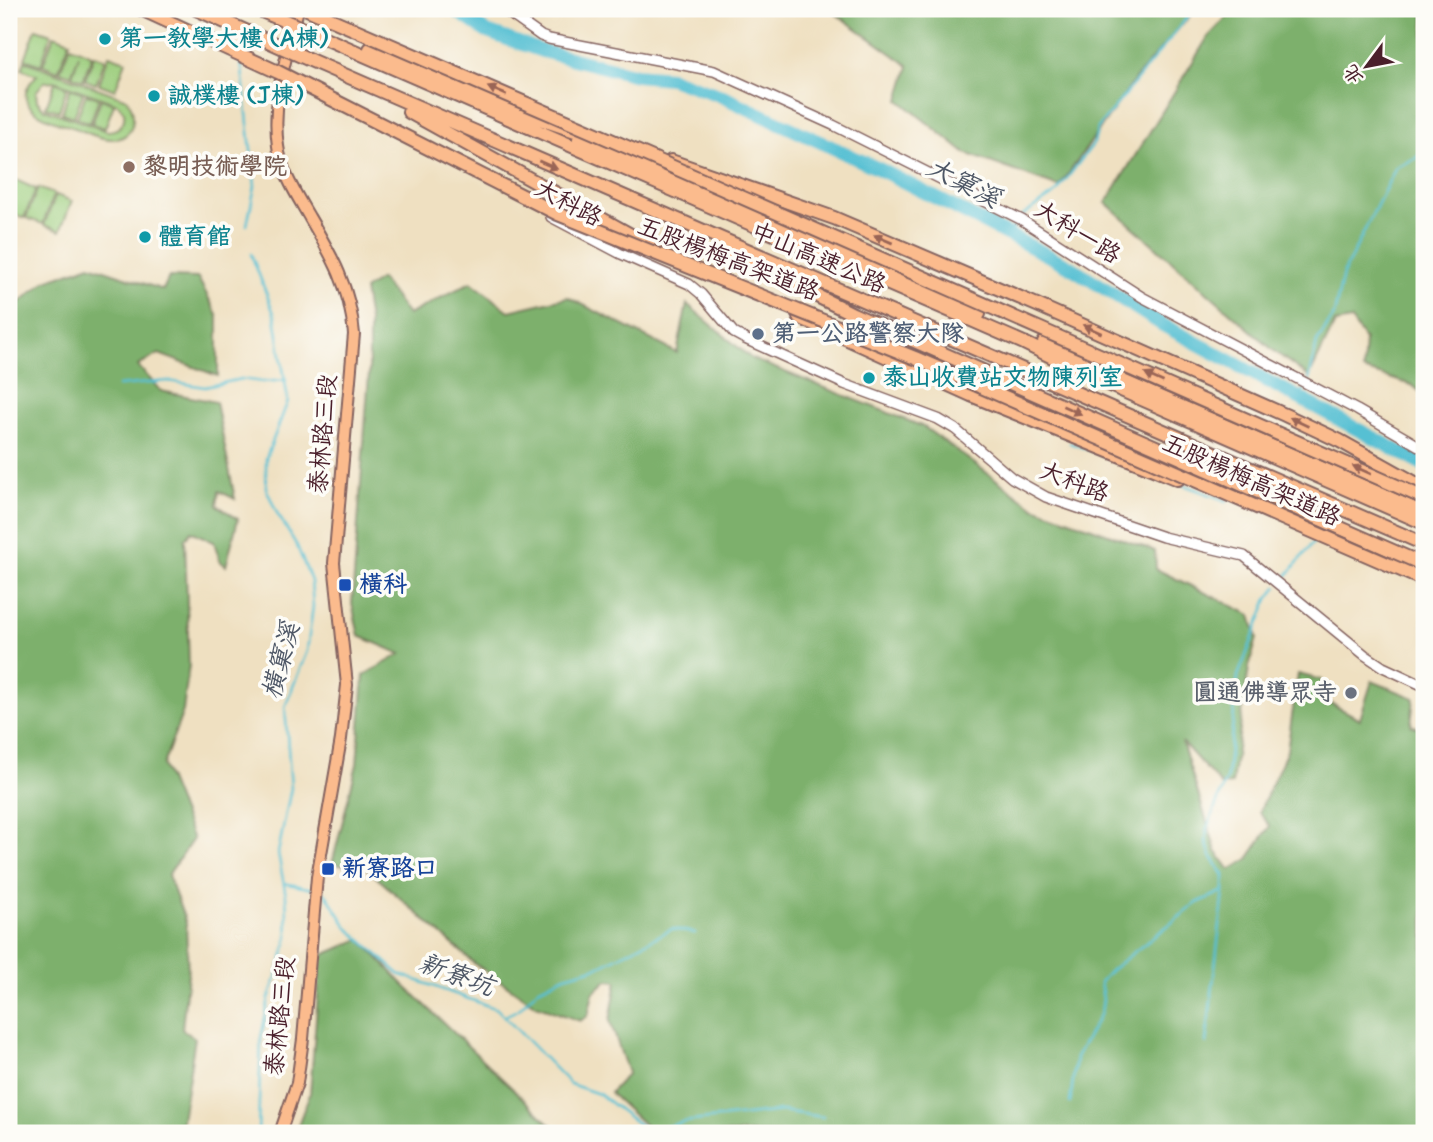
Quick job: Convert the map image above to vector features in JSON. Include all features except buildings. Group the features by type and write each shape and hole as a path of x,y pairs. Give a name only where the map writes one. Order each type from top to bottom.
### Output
{"highway":[{"name":"五股楊梅高架道路","path":"141,9 278,72 558,215 902,352 1424,580"},
{"name":"中山高速公路","path":"196,9 351,79 1424,544"},
{"name":"中山高速公路","path":"257,9 274,12 312,28 1424,523"},
{"path":"307,9 1424,498"},
{"path":"312,28 508,108 773,223 1424,513"},
{"path":"351,79 694,270 971,395 1306,532 1424,571"},
{"path":"508,108 834,218 1284,415 1340,441 1424,488"},
{"path":"657,212 738,257 853,314 1424,565"},
{"path":"1024,343 1122,380"}],"main road":[{"name":"泰林路三段","path":"280,1133 297,1083 316,880 341,739 347,685 334,563 354,334 351,306 341,276 290,183 281,161 276,119 282,77 298,9"}],"street":[{"name":"大科一路","path":"503,9 549,39 714,71 850,133 1022,220 1142,297 1345,404 1424,449"},
{"name":"大科路","path":"282,77 621,254 689,284 702,294 724,324 745,340 844,384 947,424 1031,490 1163,537 1244,556 1374,661 1424,686"}],"green space":[{"path":"829,9 1196,9 1138,75 1059,187 965,153 899,100 909,66"},
{"path":"1235,9 1424,9 1424,395 1412,385 1363,370 1365,340 1351,320 1335,323 1309,377 1274,351 1106,203 1208,37"},
{"path":"36,29 51,34 41,65 25,59"},
{"path":"54,35 70,41 58,71 43,65"},
{"path":"70,46 92,55 83,80 72,76 79,55 71,75 60,71"},
{"path":"94,55 105,59 96,84 85,80"},
{"path":"109,55 126,61 115,90 99,84"},
{"path":"25,61 127,99 133,112 130,130 120,138 103,138 54,121 35,111 28,104 26,96 28,86 37,75 22,69","holes":["54,81 118,104 124,112 123,123 115,130 107,131 44,109 37,101 36,92 44,82"]},
{"path":"55,82 67,87 59,111 46,107"},
{"path":"70,88 83,93 74,117 62,113"},
{"path":"86,94 99,98 90,123 77,118"},
{"path":"101,99 114,104 105,128 92,124"},
{"path":"9,177 36,189 24,218 9,212"},
{"path":"38,188 54,194 43,224 26,218"},
{"path":"56,195 72,201 60,231 44,225"},
{"path":"90,265 163,290 169,277 198,278 218,316 218,376 159,354 138,366 161,391 216,402 235,499 219,491 217,505 238,519 226,566 220,561 214,542 191,531 185,539 189,665 183,711 163,765 193,839 168,875 186,923 188,974 182,1029 195,1038 180,1133 9,1133 9,311 46,281"},
{"path":"381,279 408,315 471,282 509,311 568,297 677,353 687,304 752,359 924,427 1034,507 1155,551 1156,569 1251,615 1257,638 1249,667 1232,784 1222,786 1182,742 1216,851 1230,870 1248,859 1270,826 1259,812 1287,751 1298,674 1322,680 1324,700 1360,719 1372,681 1414,698 1411,725 1424,730 1424,1133 685,1133 681,1128 649,1129 610,1093 628,1073 610,1021 617,981 607,980 593,993 588,1016 580,1021 536,1005 475,964 366,868 332,864 357,764 364,675 401,654 359,636 352,604 369,373 369,321 364,290"},
{"path":"360,939 403,984 559,1133 295,1133 310,1093 321,956"}],"waterway":[{"name":"大窠溪","path":"454,9 487,32 542,51 636,75 670,78 719,95 879,169 1069,266 1163,325 1424,465"},
{"path":"1022,216 1056,193 1094,143 1098,128 1194,9"},
{"name":"橫窠溪","path":"241,60 255,186 247,225"},
{"path":"1309,381 1317,342 1334,315 1343,274 1396,167 1418,157 1424,146"},
{"path":"1007,235 1018,221"},
{"name":"橫窠溪","path":"251,254 275,316 288,401 266,458 266,488 297,546 311,581 313,606 307,651 285,707 291,788 278,853 286,896 288,936 269,998 261,1038 258,1133"},
{"path":"118,386 168,381 205,387 241,379 263,382 286,380"},
{"path":"1298,399 1306,387"},
{"path":"1070,443 1109,457"},
{"path":"1181,484 1227,501"},
{"path":"1282,582 1317,538"},
{"path":"1070,1103 1076,1057 1101,1013 1103,999 1100,982 1111,970 1197,903 1224,891 1224,875 1211,856 1206,841 1207,828 1227,777 1238,676 1268,599 1277,587"},
{"name":"新寮坑","path":"284,883 313,889"},
{"path":"1206,1043 1224,891"},
{"name":"新寮坑","path":"319,892 326,894 348,928 399,974 497,1009 570,1084 599,1094 650,1133"},
{"path":"505,1016 519,1009 538,989 565,976 598,967 672,929 695,933"},
{"path":"648,1132 683,1122 782,1111 823,1117"}],"place":[{"name":"第一教學大樓 (A棟)","path":"105,39"},
{"name":"誠樸樓 (J棟)","path":"154,96"},
{"name":"黎明技術學院","path":"129,167"},
{"name":"體育館","path":"145,237"},
{"name":"第一公路警察大隊","path":"758,334"},
{"name":"泰山收費站文物陳列室","path":"869,378"},
{"name":"橫科","path":"345,585"},
{"name":"圓通佛導眾寺","path":"1351,693"},
{"name":"新寮路口","path":"328,869"}]}
